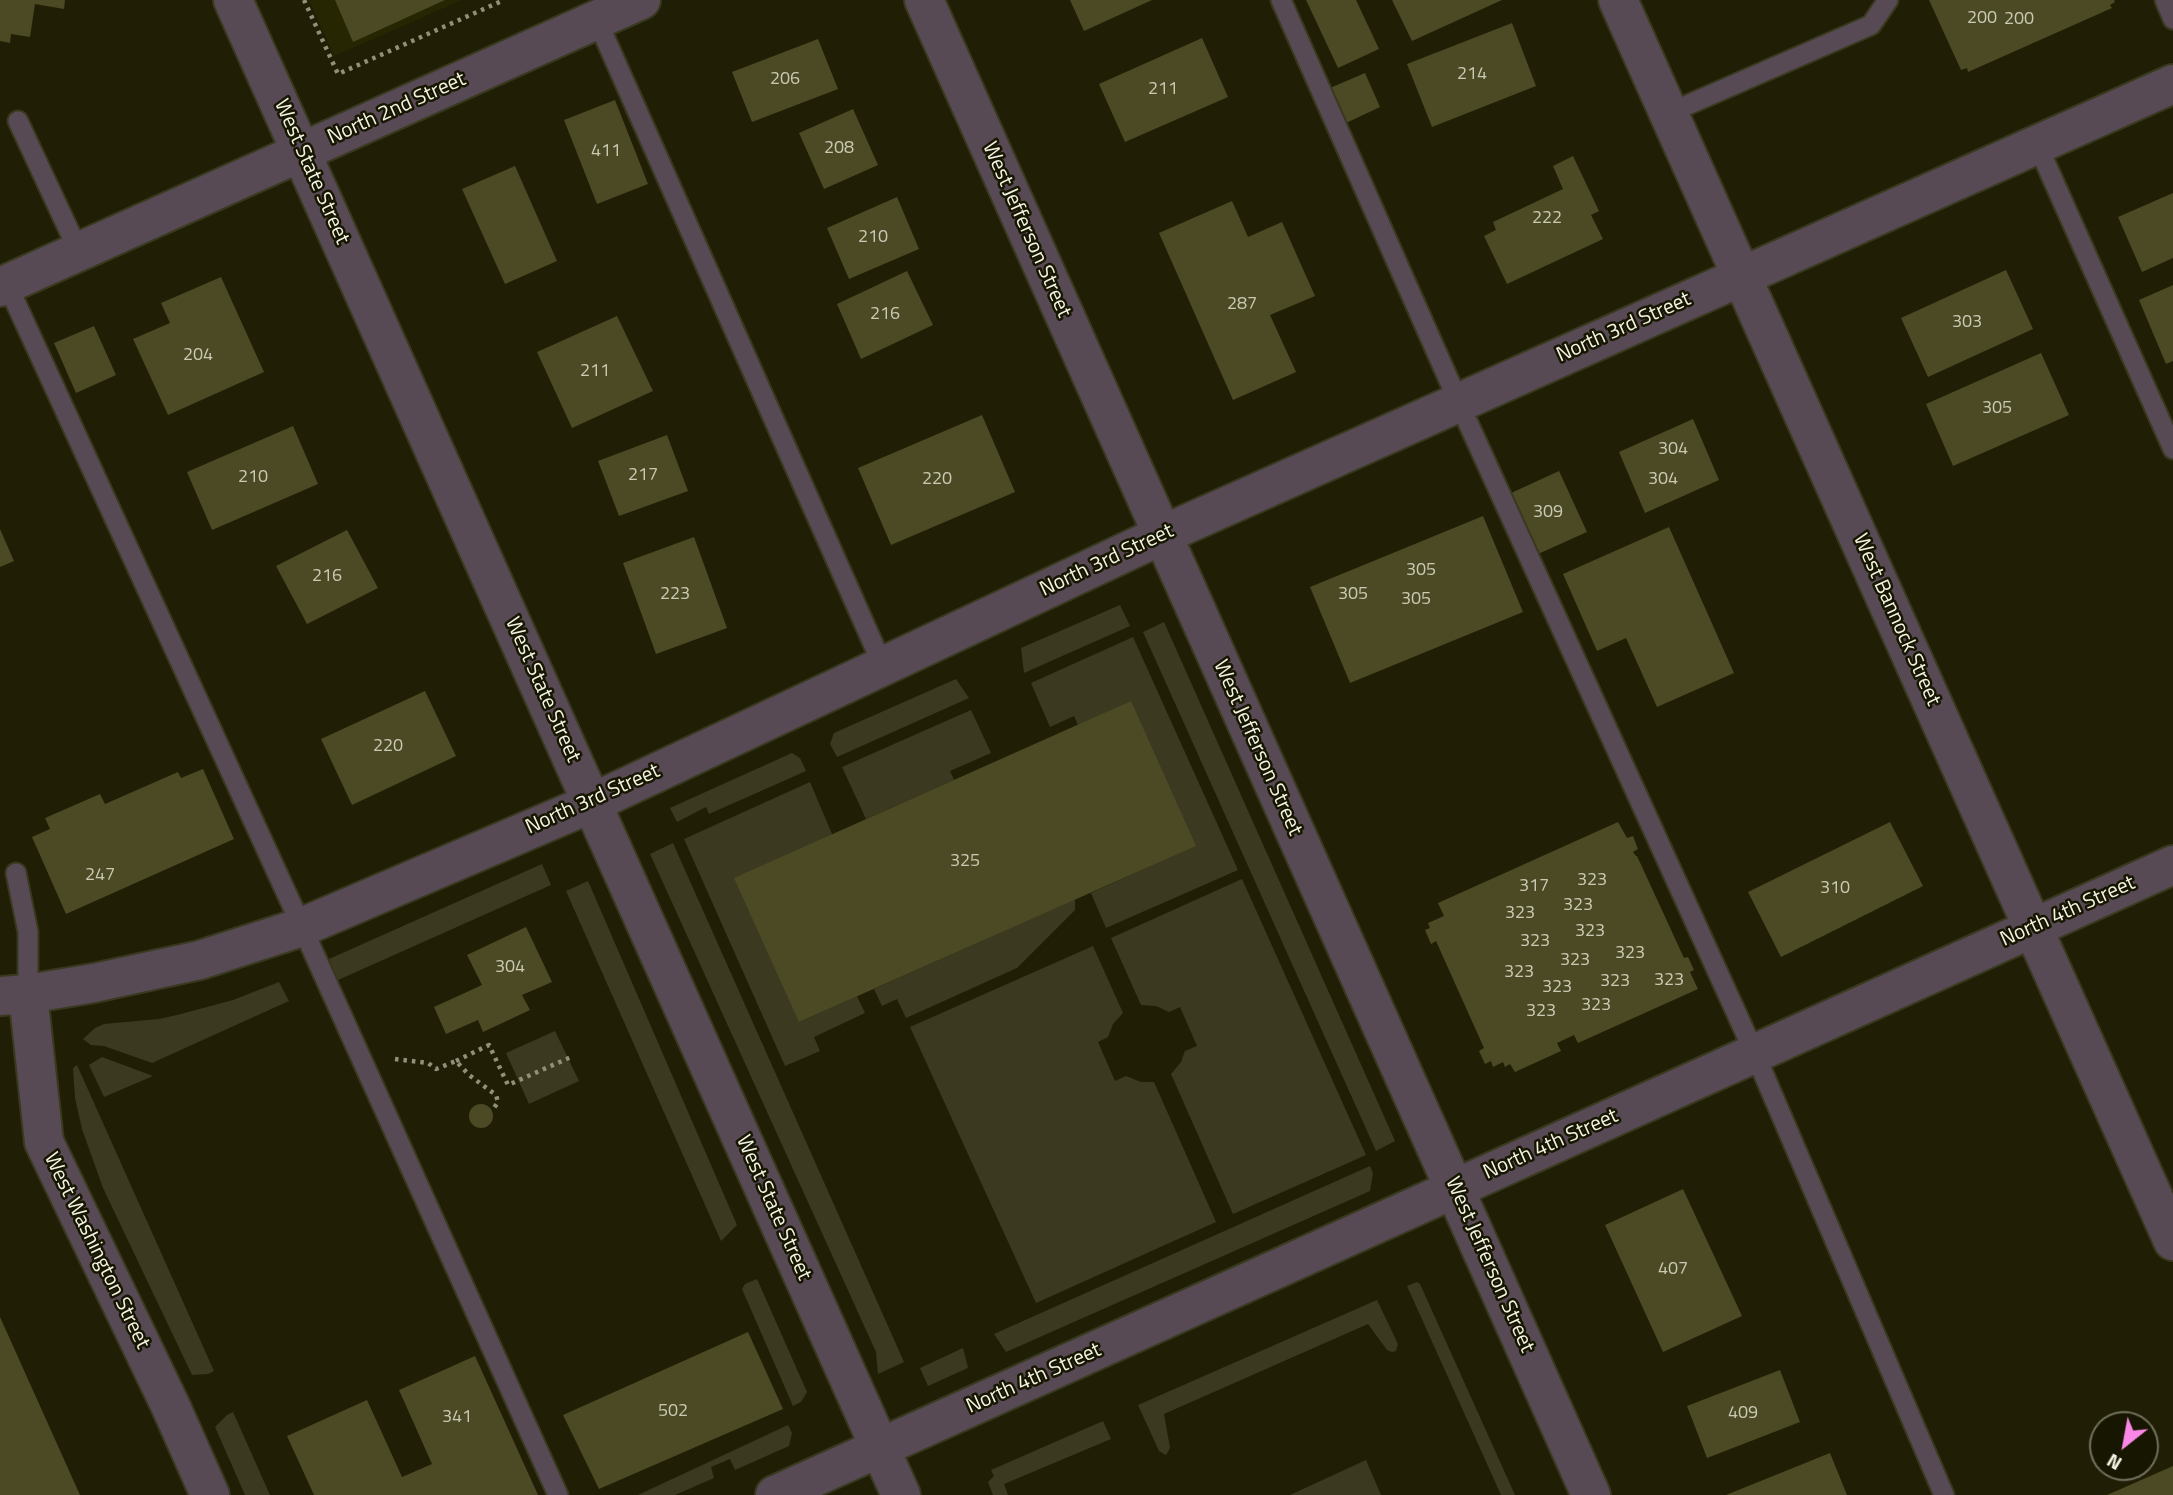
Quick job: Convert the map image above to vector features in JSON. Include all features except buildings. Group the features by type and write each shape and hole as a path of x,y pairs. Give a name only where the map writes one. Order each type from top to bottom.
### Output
{"street":[{"name":"West State Street","path":"233,0 901,1495"},
{"name":"North 2nd Street","path":"3,286 641,0"},
{"name":"West Jefferson Street","path":"924,0 1591,1495"},
{"name":"West Bannock Street","path":"1625,2 1669,113 2173,1241"},
{"name":"North 3rd Street","path":"9,991 94,983 200,960 302,926 592,803 1162,535 2173,84"},
{"name":"North 4th Street","path":"775,1495 2173,865"},
{"name":"West Washington Street","path":"9,991 44,1142 171,1407 210,1495"}],"lane":[{"path":"1280,0 1458,403 1755,1054 1944,1495"},
{"path":"1669,113 1871,25 1888,0"},
{"path":"2165,0 2173,19"},
{"path":"597,20 883,666"},
{"path":"18,121 79,252"},
{"path":"2038,144 2173,449"},
{"path":"3,286 302,926 558,1495"},
{"path":"9,991 28,932 16,873"}],"path":[{"path":"304,0 338,74 504,0"},
{"path":"359,1056 428,1063 436,1069 489,1045 508,1085 571,1057"},
{"path":"456,1061 469,1075 496,1095 498,1102 494,1108"}],"shaded area":[{"path":"309,0 462,0 334,56"},
{"path":"1120,605 1130,626 1024,673 1021,648"},
{"path":"1164,622 1395,1141 1376,1151 1143,632"},
{"path":"1133,637 1238,870 1106,928 1091,893 1195,846 1078,725 1074,716 1050,727 1031,683"},
{"path":"956,679 969,698 837,757 830,744 834,733"},
{"path":"971,710 991,753 950,771 954,780 866,819 842,767"},
{"path":"792,753 800,758 806,771 709,814 706,807 677,822 670,808"},
{"path":"810,782 832,834 799,1022 857,996 865,1013 814,1037 820,1051 785,1066 684,839"},
{"path":"673,843 904,1362 878,1374 876,1352 650,854"},
{"path":"542,864 551,885 338,980 329,959"},
{"path":"1242,879 1366,1155 1233,1214 1171,1074 1181,1062 1185,1051 1197,1046 1180,1007 1169,1012 1156,1006 1141,1005 1111,938"},
{"path":"588,881 737,1225 721,1241 566,891"},
{"path":"1075,899 1075,910 1017,968 906,1018 897,999 882,1006 874,989"},
{"path":"1093,946 1123,1013 1113,1024 1108,1037 1098,1042 1115,1081 1126,1076 1141,1082 1154,1082 1216,1222 1036,1303 910,1027"},
{"path":"279,982 289,1001 152,1063 104,1046 91,1045 83,1039 104,1024 159,1019 181,1014 233,1000"},
{"path":"555,1031 579,1081 529,1104 506,1053"},
{"path":"102,1057 153,1076 104,1097 89,1065"},
{"path":"77,1065 214,1371 208,1374 192,1375 103,1188 82,1129 75,1098 73,1068"},
{"path":"1370,1166 1373,1173 1370,1191 1006,1352 994,1334"},
{"path":"757,1279 807,1392 801,1402 793,1406 742,1289 745,1284"},
{"path":"1417,1282 1515,1495 1501,1495 1407,1286"},
{"path":"1377,1300 1398,1344 1396,1351 1387,1350 1368,1324 1164,1414 1170,1448 1166,1455 1159,1451 1138,1405"},
{"path":"963,1348 968,1368 928,1386 920,1368"},
{"path":"233,1412 270,1495 245,1495 215,1427"},
{"path":"1103,1421 1111,1439 1004,1484 1008,1495 993,1495 988,1482 994,1476 991,1470"},
{"path":"788,1425 792,1433 789,1446 735,1470 730,1459 711,1467 714,1478 675,1495 638,1495"},
{"path":"1366,1460 1381,1495 1290,1495"}]}
